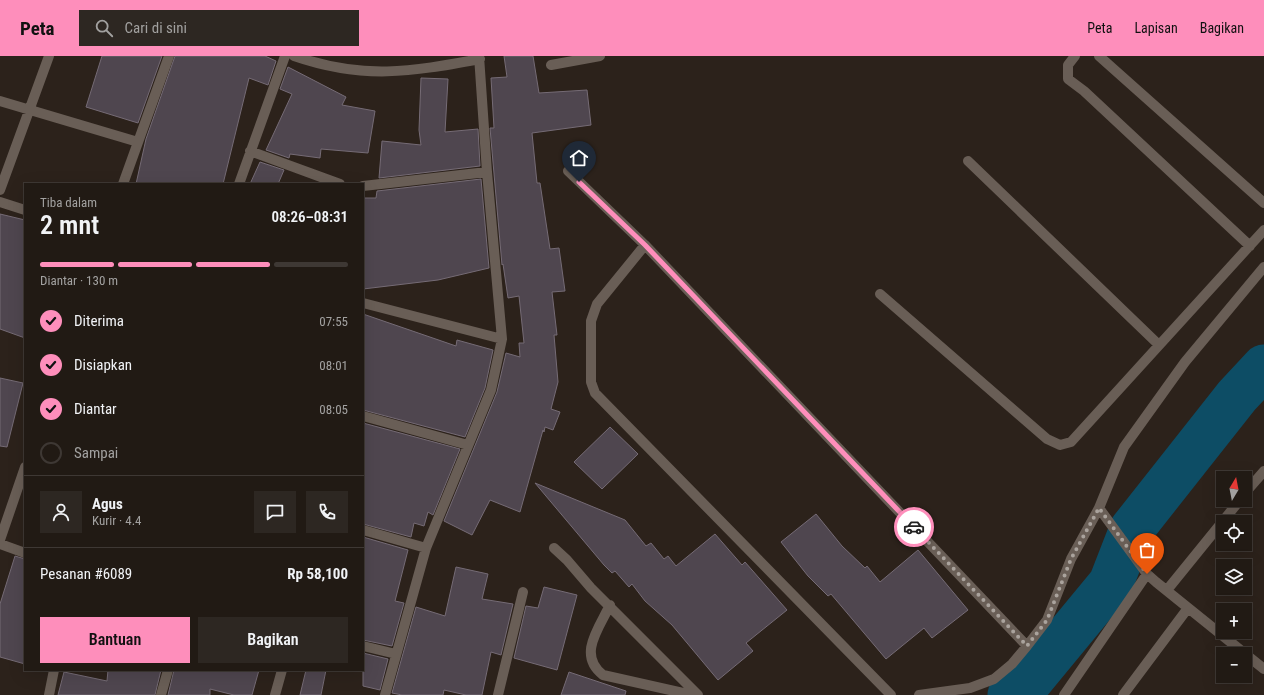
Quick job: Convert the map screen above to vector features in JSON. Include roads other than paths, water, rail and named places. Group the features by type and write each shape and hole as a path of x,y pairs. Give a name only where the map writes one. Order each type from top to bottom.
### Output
{"street":[{"path":"0,190 28,109 49,56"},
{"path":"123,183 169,56"},
{"path":"239,183 284,56"},
{"path":"294,56 320,65 382,73 423,70 480,57 487,172 502,338 491,390 426,548 385,695"},
{"path":"552,65 600,56"},
{"path":"1075,56 1068,65 1068,79 1250,246"},
{"path":"1099,56 1264,203"},
{"path":"0,101 138,142"},
{"path":"250,152 337,183"},
{"path":"968,160 1159,345"},
{"path":"568,171 645,245 1027,646"},
{"path":"364,186 487,172"},
{"path":"0,202 24,210"},
{"path":"880,294 1047,439 1060,445 1071,442 1264,231"},
{"path":"645,245 597,304 593,312 591,321 590,382 595,393 891,695"},
{"path":"919,695 970,688 994,679 1012,664 1027,646 1047,620 1071,559 1099,508 1124,447 1185,362 1264,267"},
{"path":"364,303 502,338"},
{"path":"364,416 468,445"},
{"path":"0,540 24,470"},
{"path":"1260,482 1264,471"},
{"path":"1166,590 1234,507"},
{"path":"1099,508 1121,536 1147,574 1264,669"},
{"path":"364,530 426,548"},
{"path":"0,544 24,553"},
{"path":"554,548 698,695"},
{"path":"1064,695 1147,574"},
{"path":"498,695 523,592"},
{"path":"610,605 590,647 590,658 594,668 603,675 692,695"},
{"path":"1123,695 1188,608"},
{"path":"364,646 396,654"},
{"path":"48,695 54,671"},
{"path":"161,695 168,671"},
{"path":"275,695 282,671"}],"waterway":[{"path":"1010,695 1031,680 1111,583 1132,529 1237,396 1264,367"}]}
